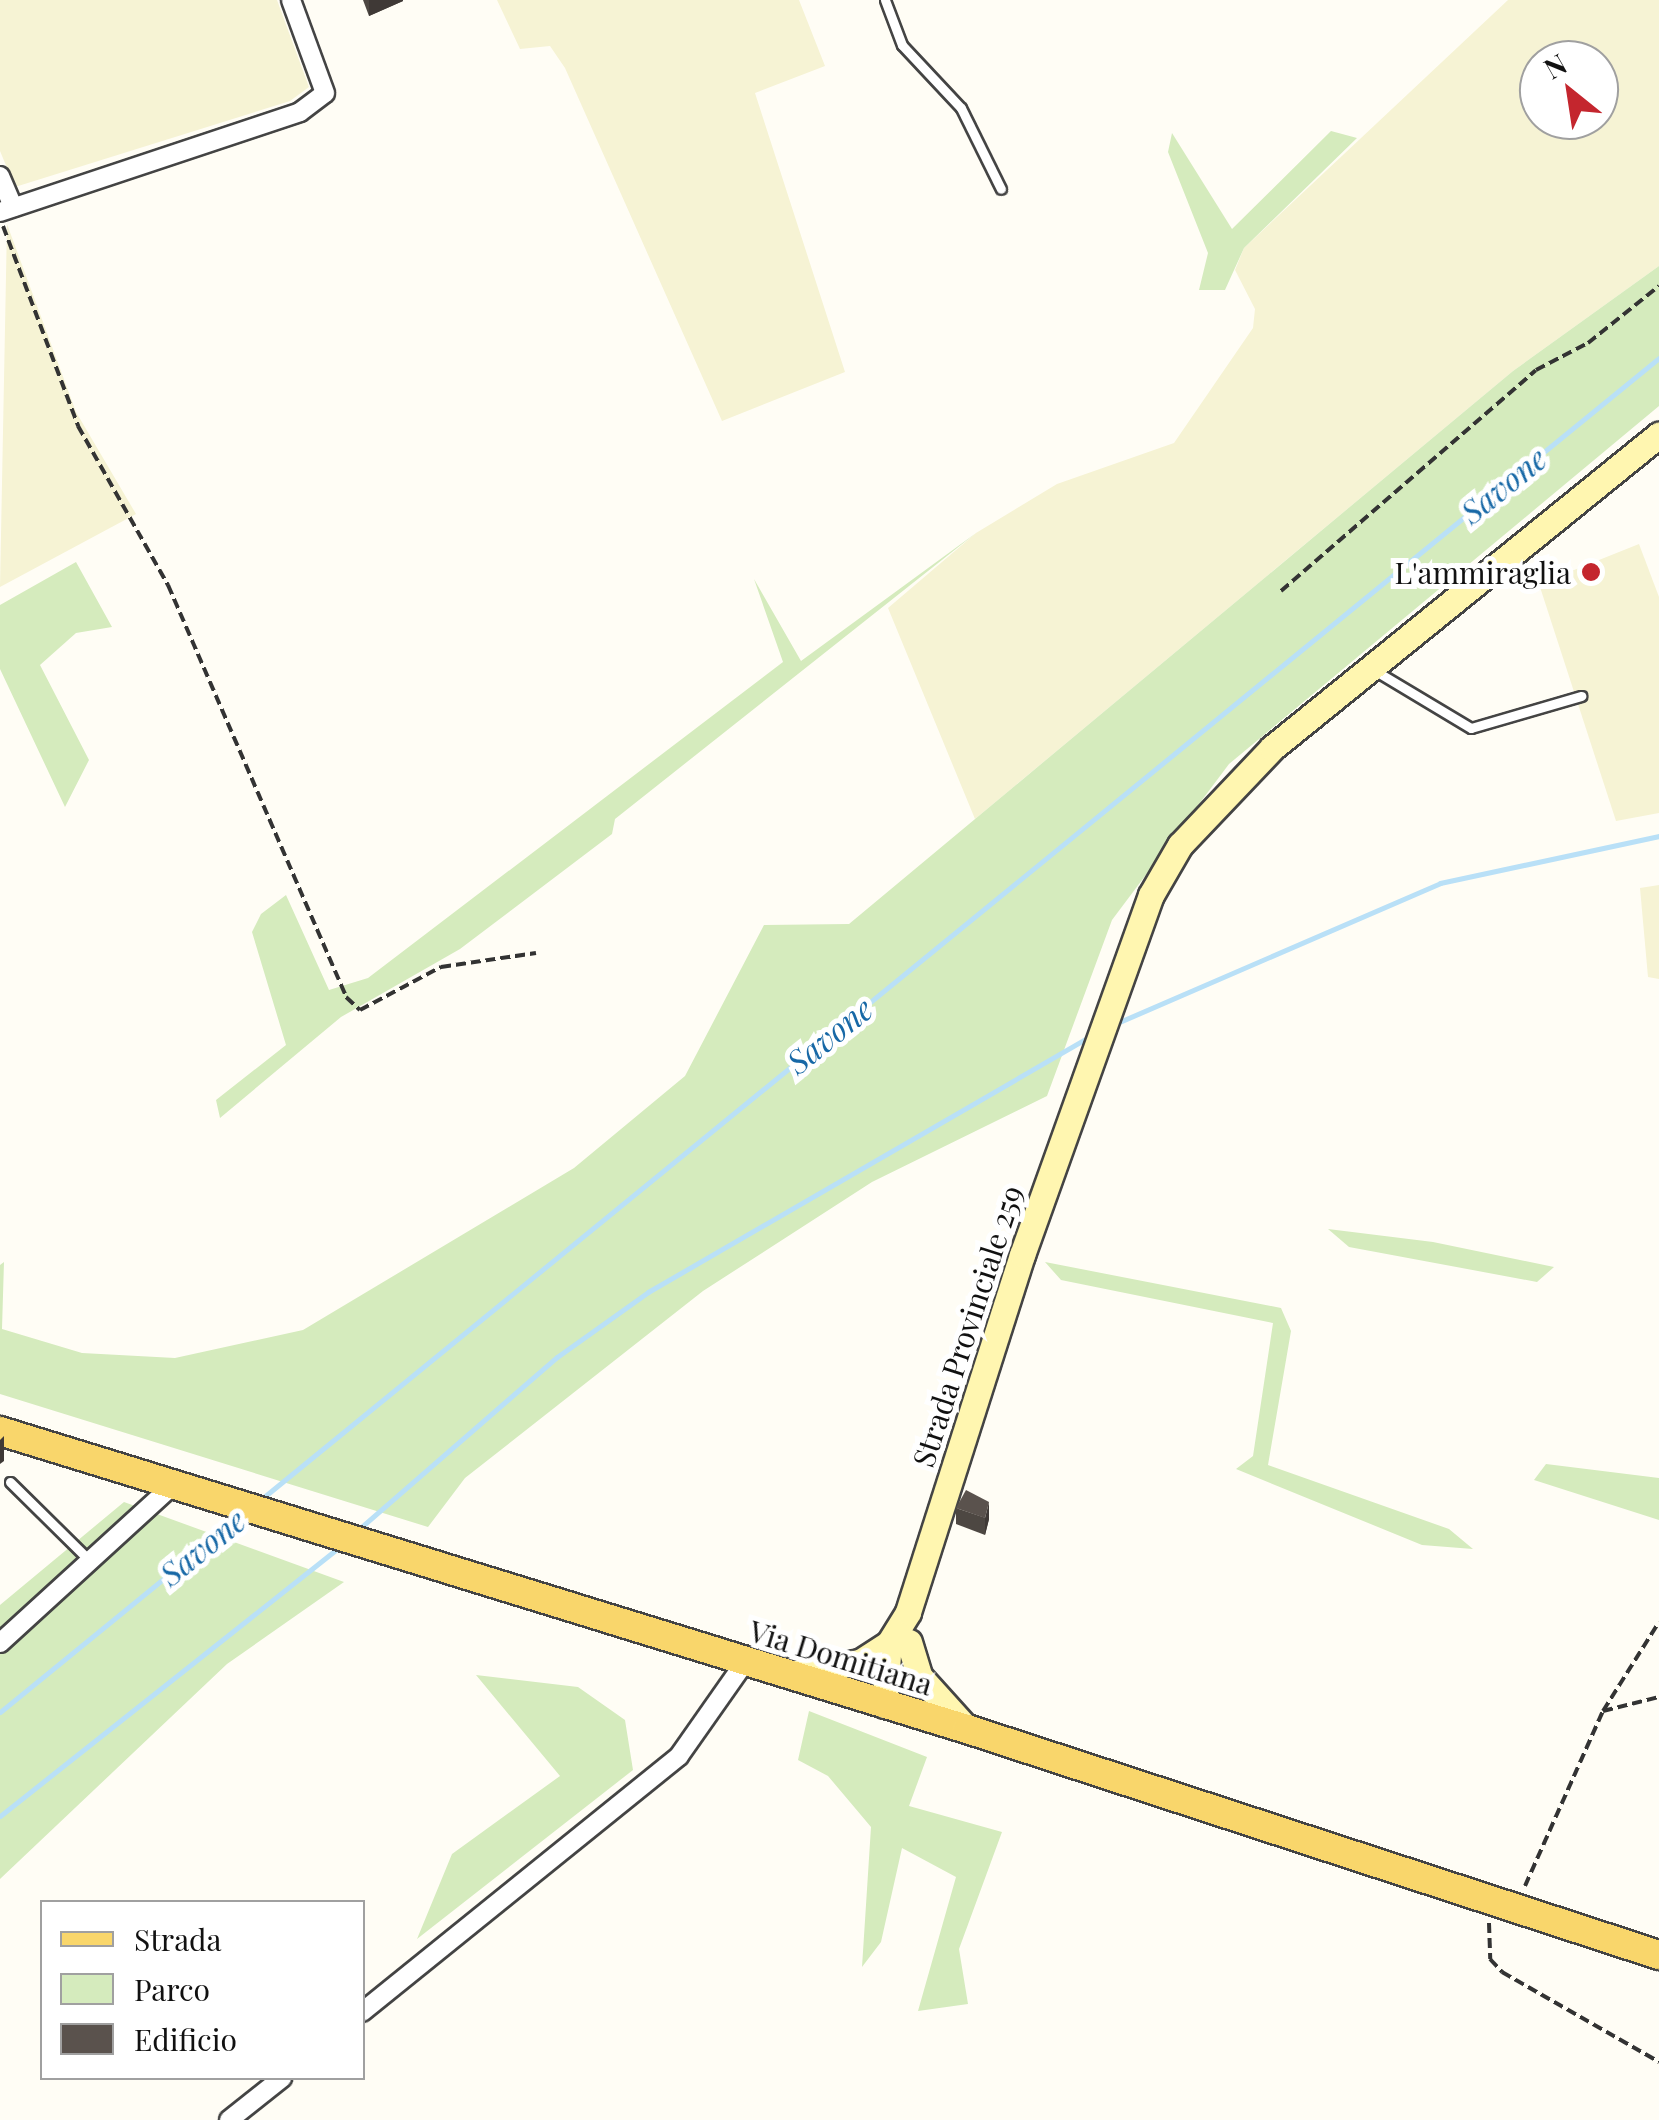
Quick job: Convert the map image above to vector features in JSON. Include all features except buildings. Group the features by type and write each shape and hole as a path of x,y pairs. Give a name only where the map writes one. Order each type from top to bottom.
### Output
{"main road":[{"name":"Via Domitiana","path":"0,1430 374,1549 966,1728 1659,1956"}],"street":[{"path":"0,176 4,212 300,112 325,94 291,0"},
{"path":"1372,669 1659,435"},
{"name":"Strada Provinciale 259","path":"884,1705 908,1612 1091,1061 1151,894 1201,818 1372,669"},
{"path":"0,1643 182,1489"},
{"path":"784,1674 843,1667 899,1642 920,1676 966,1728"},
{"path":"365,2010 679,1756 745,1662"},
{"path":"230,2120 280,2080"}],"lane":[{"path":"885,0 902,44 961,108 1001,189"},
{"path":"1372,669 1471,728 1581,696"},
{"path":"10,1482 94,1565"}],"path":[{"path":"4,212 78,426 168,585 346,997 360,1010 441,967 536,954"},
{"path":"1281,591 1536,370 1588,343 1659,286"},
{"path":"1659,1622 1603,1710 1507,1906 1486,1933 1502,1972 1659,2062"},
{"path":"1603,1710 1659,1697"}],"shaded area":[{"path":"0,0 277,0 309,87 290,101 15,187 0,151"},
{"path":"497,0 799,0 825,66 755,93 845,372 722,421 565,68 550,46 520,49"},
{"path":"1508,0 1659,0 1659,266 1513,371 975,819 888,608 976,533 1057,484 1174,443 1253,328 1255,309 1235,270 1244,248"},
{"path":"7,224 76,412 136,514 0,587"},
{"path":"1639,544 1659,597 1659,813 1616,821 1539,584"},
{"path":"1659,885 1659,979 1648,977 1640,888"}],"green space":[{"path":"1331,131 1357,138 1244,248 1225,290 1199,290 1208,253 1168,152 1172,133 1232,229"},
{"path":"1659,266 1659,406 1229,764 1112,920 1047,1096 872,1182 703,1291 465,1478 428,1527 0,1394 0,1265 4,1262 2,1329 82,1353 175,1358 303,1330 574,1168 685,1076 764,925 849,924 1513,371"},
{"path":"976,533 615,819 612,834 460,949 341,1017 220,1118 216,1100 286,1045 252,932 261,914 286,895 329,990 368,978 783,662 754,579 801,661"},
{"path":"76,562 112,627 76,633 40,665 89,760 65,807 0,669 0,605"},
{"path":"1328,1229 1433,1242 1554,1267 1537,1282 1349,1247"},
{"path":"1045,1262 1281,1308 1291,1331 1268,1465 1449,1529 1473,1549 1422,1545 1236,1469 1253,1456 1273,1323 1061,1280"},
{"path":"1546,1464 1659,1478 1659,1520 1534,1480"},
{"path":"124,1502 344,1582 227,1664 0,1879 0,1605"},
{"path":"476,1675 578,1687 625,1720 633,1770 417,1939 452,1854 560,1776"},
{"path":"809,1711 927,1757 909,1806 1002,1832 959,1949 968,2004 918,2011 956,1877 902,1848 881,1942 862,1967 871,1827 828,1776 798,1760"}],"waterway":[{"name":"Savone","path":"259,1501 1659,358"},
{"path":"1117,1023 1440,883 1659,836"},
{"path":"359,1529 557,1357 648,1292 1089,1037"},
{"name":"Savone","path":"0,1712 239,1517"},
{"path":"0,1816 339,1547"}],"place":[{"name":"L'ammiraglia","path":"1591,572"}]}
